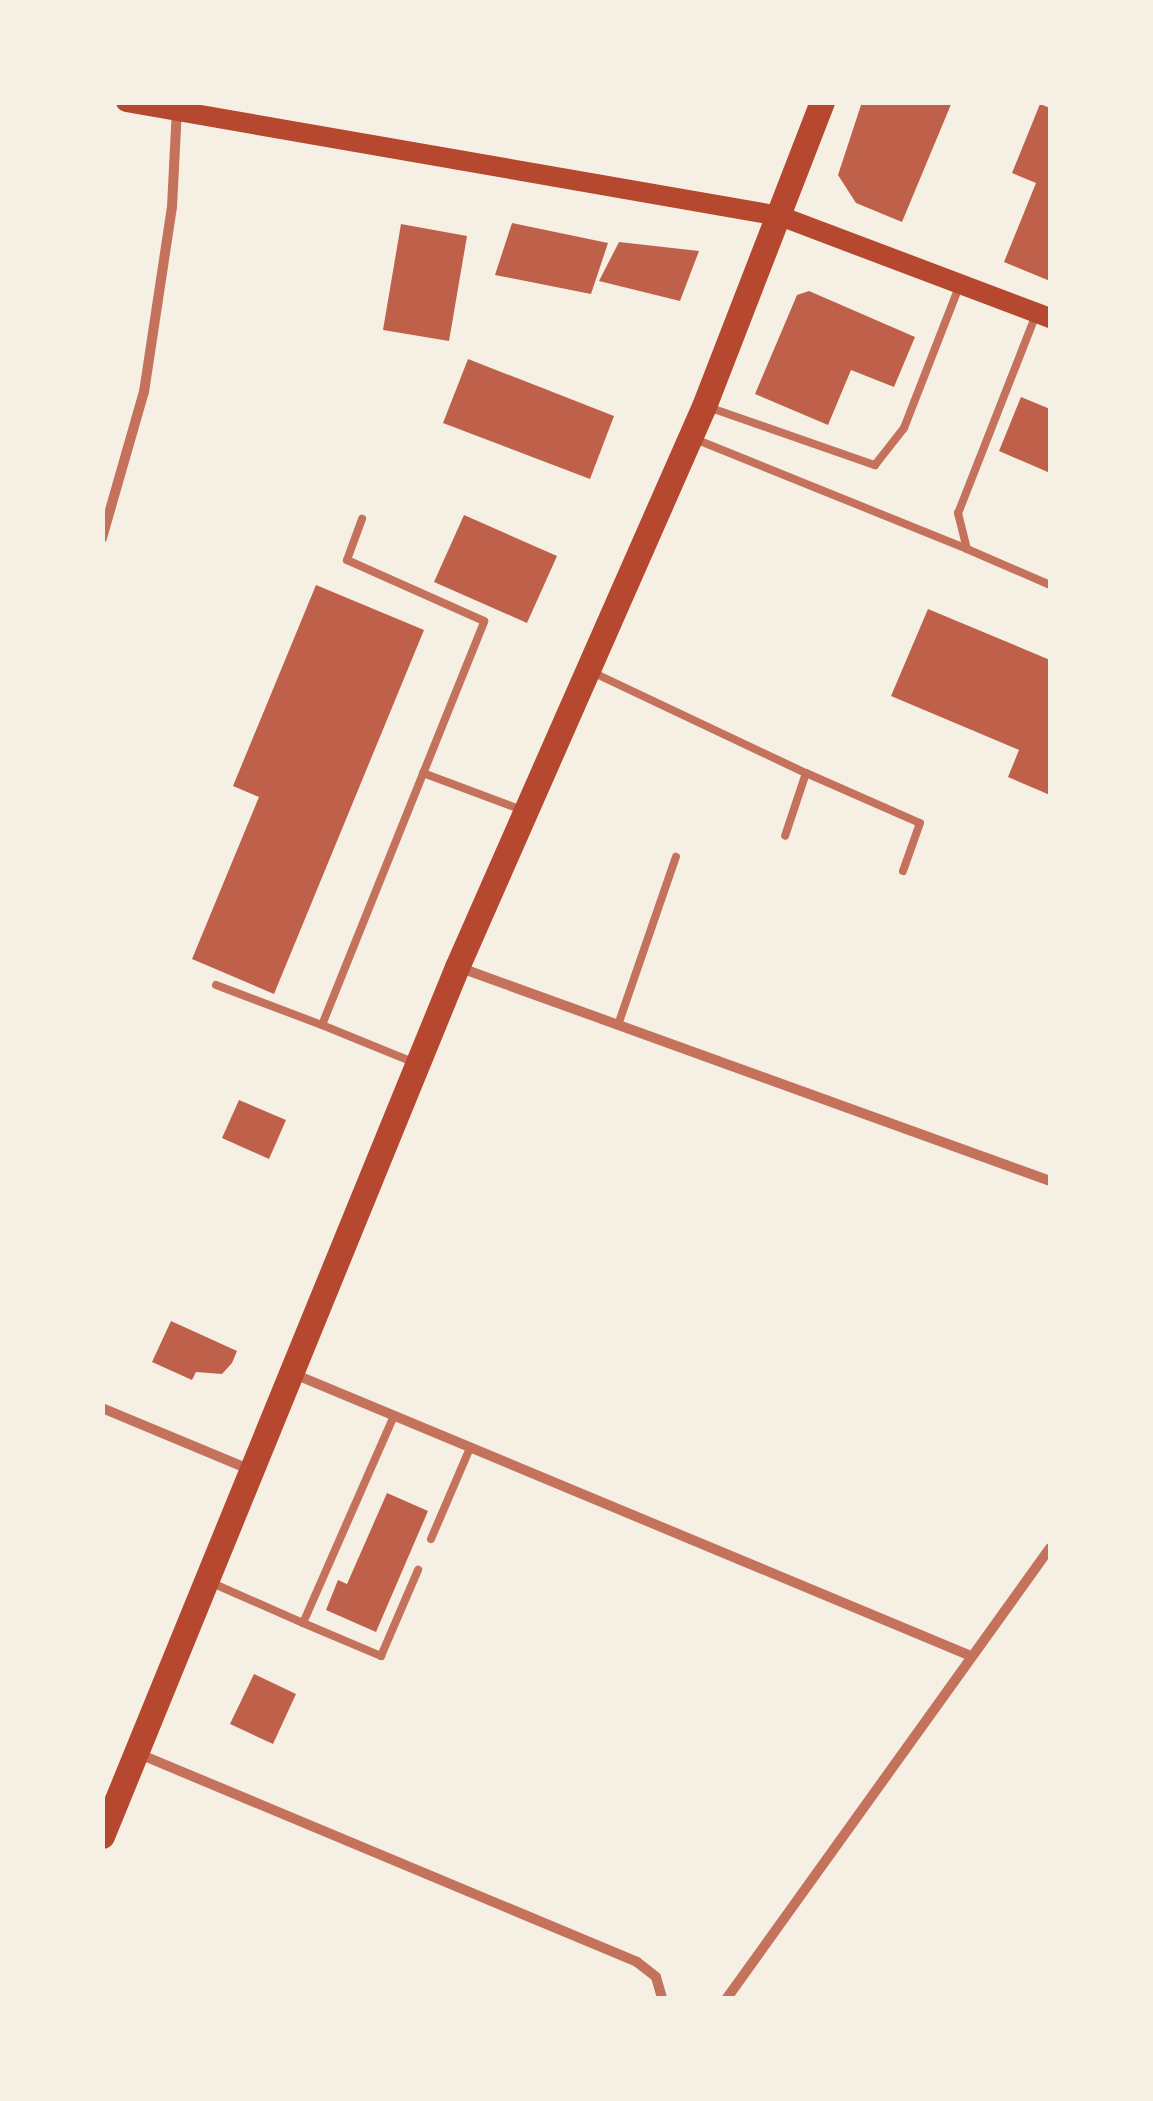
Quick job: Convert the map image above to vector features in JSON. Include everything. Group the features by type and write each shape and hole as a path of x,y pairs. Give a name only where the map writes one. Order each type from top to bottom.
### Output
{"main road":[{"path":"126,102 178,106 780,216 1043,315"},
{"path":"102,1836 457,967 704,406 822,102"}],"street":[{"path":"102,538 144,392 172,208 178,106"},
{"path":"457,967 1050,1181"},
{"path":"292,1374 971,1656"},
{"path":"102,1408 252,1470"},
{"path":"727,1998 1050,1548"},
{"path":"136,1752 637,1962 656,1976 662,1998"}],"lane":[{"path":"704,406 874,465 904,428 960,283"},
{"path":"967,548 958,513 1043,315"},
{"path":"691,437 1050,585"},
{"path":"322,1025 484,621 347,560 362,520"},
{"path":"588,670 920,823 903,871"},
{"path":"423,773 526,812"},
{"path":"785,836 806,773"},
{"path":"618,1025 676,857"},
{"path":"216,985 418,1064"},
{"path":"303,1623 394,1416"},
{"path":"431,1539 470,1448"},
{"path":"206,1581 381,1656 418,1570"}],"building":[{"path":"862,102 952,102 902,222 856,203 838,175"},
{"path":"1040,104 1050,108 1050,281 1004,262 1036,183 1012,173"},
{"path":"512,223 608,243 591,294 495,275"},
{"path":"401,224 467,236 449,341 383,330"},
{"path":"619,242 699,251 680,301 599,281"},
{"path":"809,291 915,337 894,387 851,370 828,425 755,394 797,295"},
{"path":"468,359 614,416 590,479 443,423"},
{"path":"1021,397 1050,409 1050,473 999,451"},
{"path":"464,515 557,556 527,623 434,582"},
{"path":"316,585 424,630 274,994 192,959 259,797 233,786"},
{"path":"928,609 1050,660 1050,795 1008,777 1019,750 891,696"},
{"path":"239,1100 286,1120 269,1159 222,1138"},
{"path":"171,1321 237,1351 232,1363 222,1374 196,1372 192,1380 152,1362"},
{"path":"387,1493 428,1511 376,1632 326,1610 338,1580 347,1584"},
{"path":"254,1674 296,1694 273,1744 230,1724"}]}
